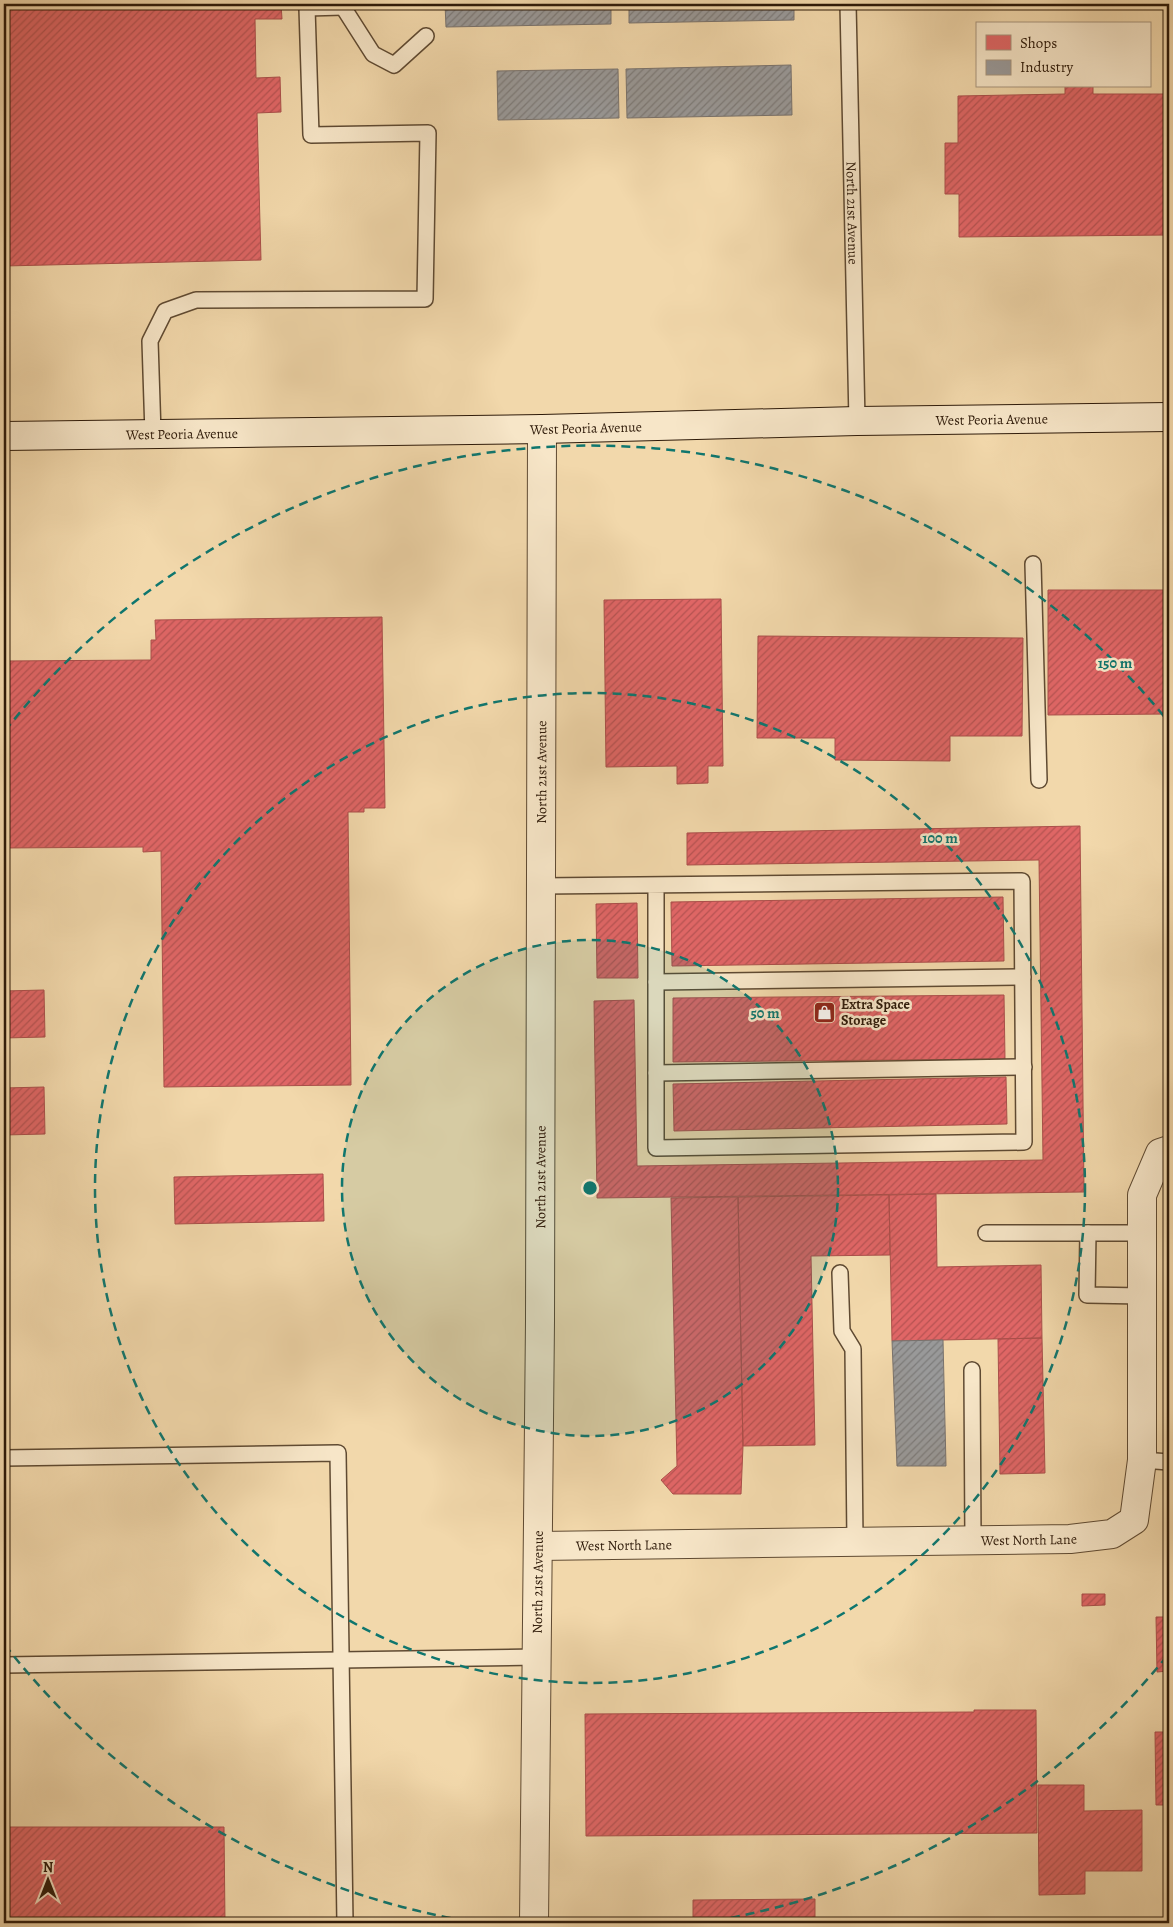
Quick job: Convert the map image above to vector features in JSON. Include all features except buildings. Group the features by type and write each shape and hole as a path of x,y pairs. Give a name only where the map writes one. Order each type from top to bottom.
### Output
{"street":[{"name":"West Peoria Avenue","path":"4,436 542,429 857,421 1169,417"},
{"name":"North 21st Avenue","path":"534,1923 538,1546 542,429"},
{"name":"West North Lane","path":"538,1546 1070,1539 1112,1534 1134,1520 1142,1460 1142,1195 1160,1153 1169,1150"}],"lane":[{"name":"North 21st Avenue","path":"848,4 857,421"},
{"path":"153,434 150,341 165,311 196,300 425,299 428,133 311,135 307,6 344,5 373,54 394,65 426,36"},
{"path":"1032,564 1038,780"},
{"path":"540,886 1022,881 1024,1142 656,1148 656,885"},
{"path":"656,982 1023,977"},
{"path":"656,1073 1024,1067"},
{"path":"986,1233 1142,1233"},
{"path":"1088,1233 1087,1295 1142,1296"},
{"path":"840,1273 842,1330 853,1349 855,1542"},
{"path":"972,1370 973,1540"},
{"path":"4,1458 338,1453 344,1923"},
{"path":"1142,1460 1169,1462"},
{"path":"4,1665 536,1657"}],"place":[{"name":"Extra Space Storage","path":"825,1012"}]}
